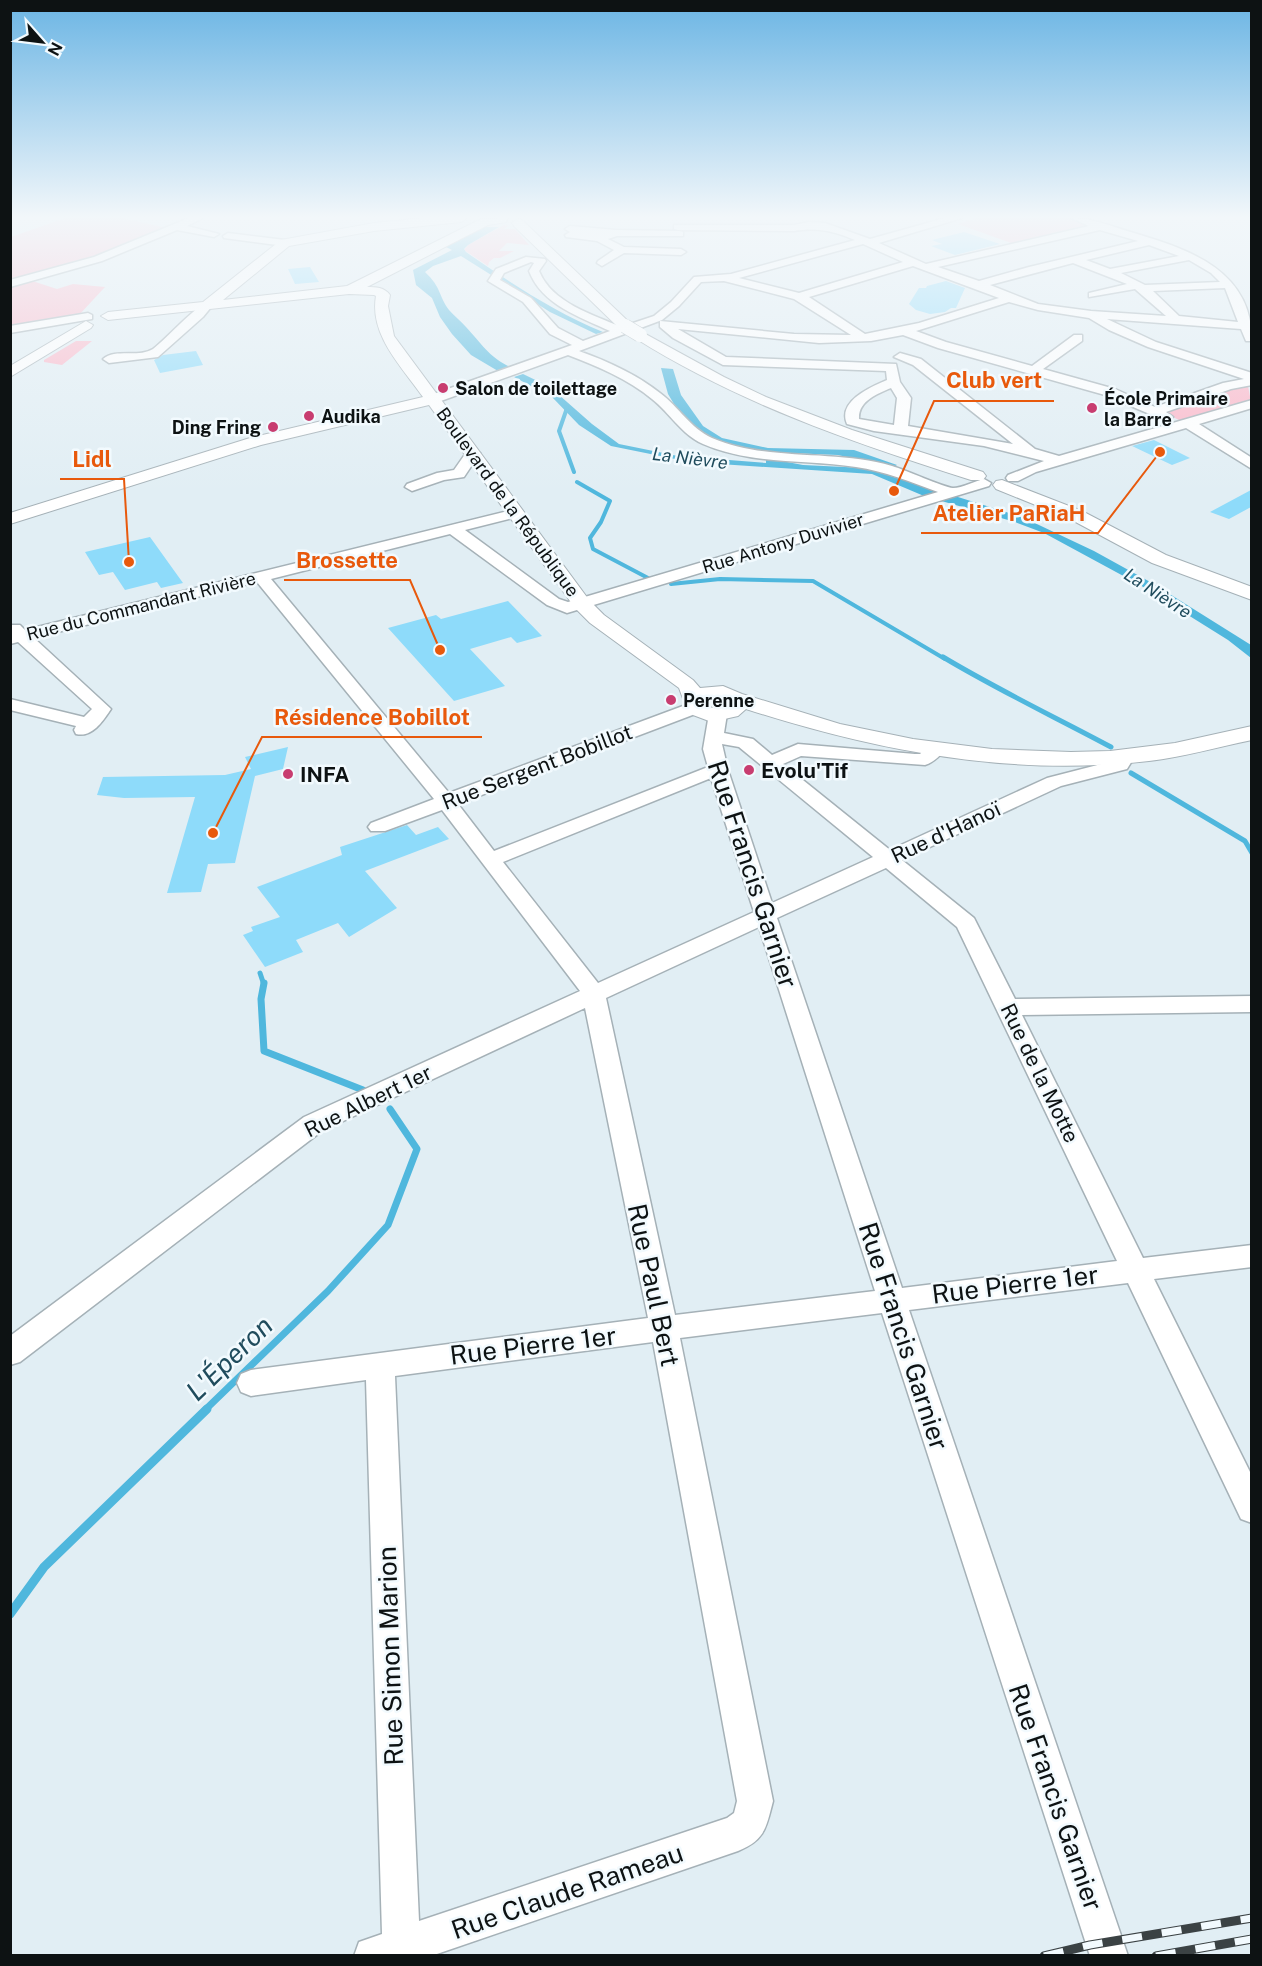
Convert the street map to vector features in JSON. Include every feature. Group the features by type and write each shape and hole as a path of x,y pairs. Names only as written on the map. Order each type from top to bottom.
{"main road":[{"path":"10,373 88,323 174,310"},
{"name":"Boulevard de la République","path":"382,310 387,336 582,604 597,619 647,653 715,709"},
{"path":"618,310 637,328 715,370 777,399 997,478 1195,559 1251,578"},
{"path":"10,519 256,441 433,399"},
{"path":"997,478 1076,515 1159,559 1251,594"},
{"path":"715,709 795,717 836,729 936,748 1034,757 1151,754 1251,733"}],"street":[{"path":"109,359 154,354 203,310"},
{"path":"535,310 554,331 583,346"},
{"path":"585,310 637,328 665,325 810,338 867,337 904,331 973,310"},
{"path":"433,399 637,328 668,310"},
{"path":"822,310 867,337 897,360"},
{"path":"1058,310 1090,315 1176,319 1240,314"},
{"path":"1168,310 1176,319 1249,332"},
{"path":"1238,310 1249,332"},
{"path":"1090,315 1132,339 1251,379"},
{"path":"10,330 88,323"},
{"path":"665,325 677,335 723,361 897,360 917,362 1029,450"},
{"path":"696,345 731,330"},
{"path":"904,331 942,345 1110,392 1184,424 1251,465"},
{"path":"1033,371 1078,338"},
{"path":"897,360 942,345"},
{"path":"569,351 587,358 648,391 666,404 691,433 710,442 753,453 875,466 952,492"},
{"path":"897,360 894,382 904,399 900,424 903,429"},
{"path":"1154,412 1186,399 1251,379"},
{"path":"894,382 869,391 854,409 852,421 873,428 903,429 1029,450 1060,460"},
{"name":"Rue Antony Duvivier","path":"582,604 997,478 1251,404"},
{"path":"412,487 442,476 459,474 473,453"},
{"name":"Rue du Commandant Rivière","path":"14,633 516,513"},
{"name":"Boulevard de la République","path":"452,528 559,606 567,608 582,604"},
{"name":"Rue Paul Bert","path":"260,576 446,802 594,994 664,1328 755,1801 753,1815"},
{"path":"10,704 86,727 102,709 14,633"},
{"name":"Rue Sergent Bobillot","path":"378,827 715,709"},
{"name":"Rue de la Motte","path":"715,709 743,741 966,923 1251,1509"},
{"name":"Rue Francis Garnier","path":"715,709 712,749 718,770 1109,1956"},
{"path":"770,763 798,750 915,760 925,759 936,748"},
{"name":"Rue d'Hanoï","path":"766,915 1054,782 1120,765 1126,756"},
{"path":"1034,757 1054,782"},
{"path":"490,860 718,770"},
{"name":"Rue Albert 1er","path":"10,1353 313,1125 766,915"},
{"path":"1008,1007 1251,1004"},
{"name":"Rue Pierre 1er","path":"251,1383 892,1299 1251,1256"},
{"name":"Rue Simon Marion","path":"380,1365 387,1951"},
{"name":"Rue Claude Rameau","path":"387,1951 738,1833 749,1824 753,1815"}],"shaded area":[{"path":"11,310 84,310 79,315 11,326"},
{"path":"76,341 92,341 62,365 44,362 44,360"},
{"path":"1244,384 1248,386 1251,402 1181,421 1165,413 1219,394 1217,392"}],"water":[{"path":"437,310 449,310 491,354 510,367 498,371 471,355 440,317"},
{"path":"546,310 556,310 603,332 596,334"},
{"path":"661,368 673,369 681,395 703,426 722,438 768,448 854,450 897,465 892,468 838,455 764,452 714,440 683,419 668,394"},
{"name":"La Nièvre","path":"523,374 550,387 619,444 678,456 766,463 766,458 803,465 865,468 1022,517 1094,551 1152,583 1251,645 1251,658 1228,640 1140,585 1044,533 1015,522 924,496 872,474 690,462 611,446 579,425 552,397 514,377"}],"building":[{"path":"916,310 948,310 930,314"},
{"path":"196,351 203,365 160,373 154,360 163,355"},
{"path":"1154,440 1190,458 1172,465 1132,446"},
{"path":"1251,490 1251,507 1229,519 1210,512"},
{"path":"150,537 183,583 161,588 157,582 125,590 113,572 99,575 85,552"},
{"path":"508,601 542,636 517,643 511,637 470,649 505,686 454,701 388,628 436,615 441,619"},
{"path":"288,747 283,769 255,776 235,863 208,864 201,892 167,893 195,797 124,798 97,795 103,777 225,775 251,769 245,757"},
{"path":"407,825 416,835 438,827 449,839 365,871 397,908 349,937 338,923 296,940 303,952 265,967 243,935 253,931 251,927 280,917 257,887 342,855 340,847"}],"waterway":[{"path":"567,408 559,431 574,472"},
{"path":"577,482 610,501 601,522 590,538 593,549 648,578"},
{"path":"671,584 720,579 813,581 945,659"},
{"path":"943,657 1111,747"},
{"path":"1131,773 1245,841 1252,853"},
{"name":"L'Éperon","path":"260,973 264,984"},
{"name":"L'Éperon","path":"264,984 261,999 264,1051 363,1090"},
{"name":"L'Éperon","path":"205,1410 328,1291 388,1225 417,1149 390,1109"},
{"name":"L'Éperon","path":"10,1614 44,1567 207,1409"}],"railway":[{"path":"1044,1956 1090,1945 1252,1918"},
{"path":"1156,1956 1252,1939"}],"place":[{"name":"Salon de toilettage","path":"443,388"},
{"name":"École Primaire la Barre","path":"1092,408"},
{"name":"Audika","path":"309,416"},
{"name":"Ding Fring","path":"273,427"},
{"name":"Atelier PaRiaH","path":"1160,452"},
{"name":"Club vert","path":"894,491"},
{"name":"Lidl","path":"129,562"},
{"name":"Brossette","path":"440,650"},
{"name":"Perenne","path":"671,700"},
{"name":"Evolu'Tif","path":"749,770"},
{"name":"INFA","path":"288,774"},
{"name":"Résidence Bobillot","path":"213,833"}]}
